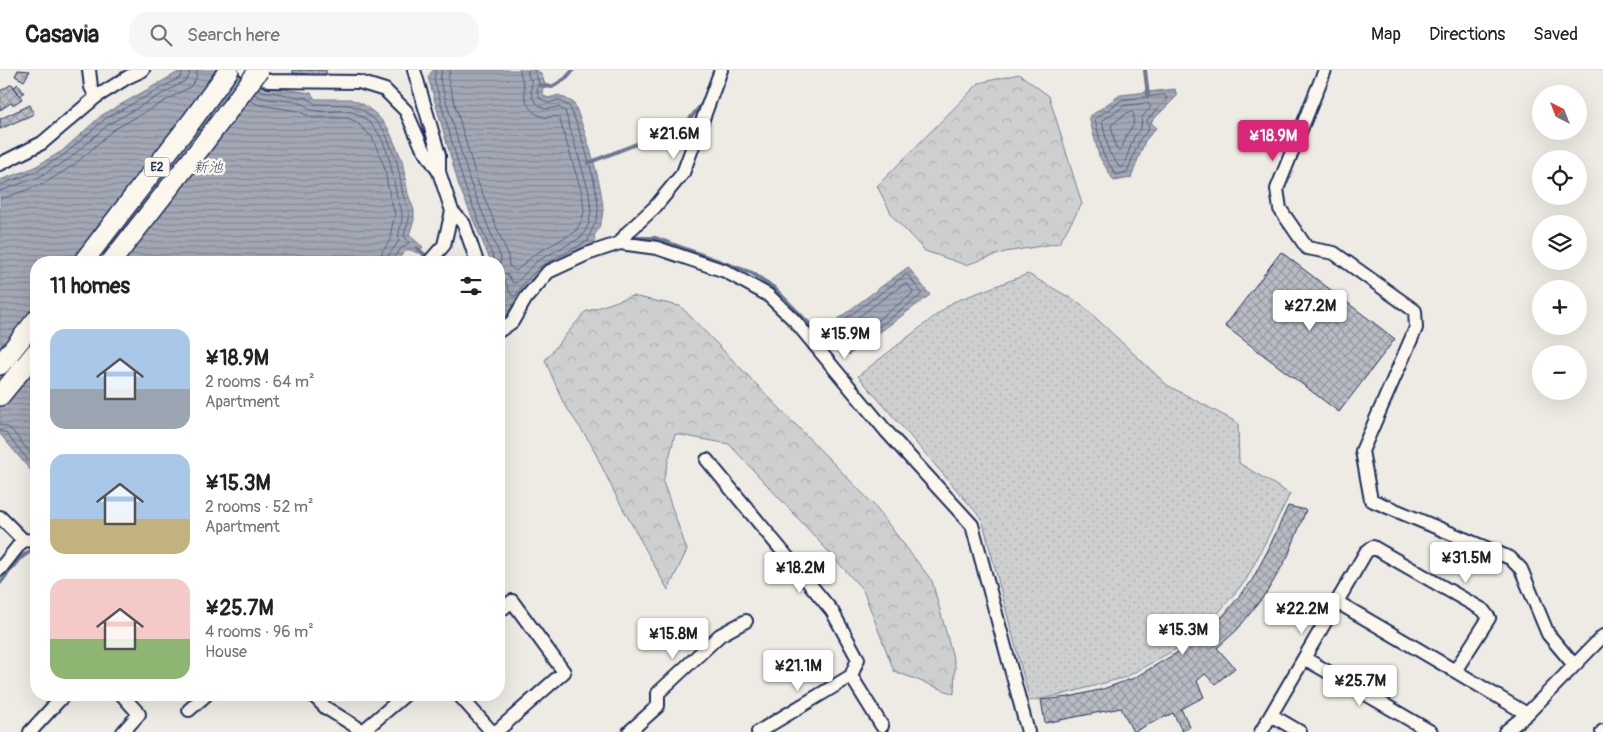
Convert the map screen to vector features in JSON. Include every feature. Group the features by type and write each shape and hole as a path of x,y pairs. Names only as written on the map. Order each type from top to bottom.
{"highway":[{"name":"E2","path":"88,256 186,130 229,70"},
{"name":"E2","path":"115,256 198,152 259,70"},
{"path":"0,365 30,328"},
{"path":"0,396 30,359"}],"street":[{"path":"89,70 91,87 96,97"},
{"path":"0,164 42,143 96,97 143,70"},
{"path":"245,70 269,81 359,82 385,90 406,111 420,145 438,172 452,211 464,224 475,256"},
{"path":"414,70 439,155 438,172"},
{"path":"620,243 627,233 655,207 683,173 721,70"},
{"path":"1325,70 1276,190 1280,208 1307,248 1334,253 1415,311 1416,328 1362,451 1371,500 1510,558 1521,569 1548,634 1574,665"},
{"path":"434,256 444,245 452,211"},
{"path":"505,327 512,322 526,298 548,272 587,254 620,243 657,248 725,271 768,295 794,320 886,431 972,525 1028,732"},
{"path":"707,460 832,611 858,660 851,676 758,732"},
{"path":"0,517 22,540 30,541"},
{"path":"0,569 22,540"},
{"path":"1261,732 1366,552 1373,548 1483,610 1489,618 1455,671"},
{"path":"465,701 494,732 564,672 512,601 505,607"},
{"path":"1337,602 1527,714"},
{"path":"635,730 658,706 658,693 720,635 746,621"},
{"path":"1506,732 1527,714 1603,636"},
{"path":"1304,658 1431,732"},
{"path":"851,676 880,730"},
{"path":"30,732 58,701"},
{"path":"123,732 139,714 127,701"},
{"path":"189,710 199,701"},
{"path":"319,701 326,708 364,731 397,701"},
{"path":"1271,715 1300,732"}],"green space":[{"path":"1019,74 1049,96 1082,204 1059,243 1005,252 966,265 925,251 893,217 877,186 979,83"},
{"path":"1028,274 1081,304 1167,385 1238,423 1239,463 1290,494 1246,580 1218,613 1185,644 1126,677 1061,695 1030,701 982,519 858,376 953,302"},
{"path":"632,296 680,306 873,504 932,581 955,665 954,694 894,671 863,590 729,444 675,434 663,482 687,550 668,590 615,494 591,444 563,402 545,360 585,312"}],"water":[{"name":"新池","path":"182,70 236,70 263,86 311,93 315,99 350,99 363,104 377,115 388,128 402,160 408,194 414,210 414,220 409,235 423,247 417,253 406,250 401,256 30,256 30,470 0,434 0,180 33,168 62,151 102,115"},
{"path":"433,70 537,70 542,75 545,85 542,90 543,95 548,98 559,95 574,103 583,127 602,200 602,218 594,236 595,239 593,244 544,270 505,322 505,304 508,297 505,291 505,256 488,256 459,186 428,77"},
{"path":"1175,89 1177,96 1151,122 1156,128 1145,141 1131,178 1114,181 1099,156 1089,117 1120,95"},
{"path":"908,267 930,295 849,355 828,326"}],"building":[{"path":"18,70 30,71 24,81 15,76"},
{"path":"293,70 326,70 326,76 293,73"},
{"path":"12,84 22,99 0,110 0,91"},
{"path":"18,84 24,93 20,96 14,87"},
{"path":"30,105 34,114 0,129 0,119"},
{"path":"1281,252 1395,339 1339,412 1225,326"},
{"path":"1288,506 1306,510 1288,556 1267,592 1237,630 1217,648 1235,668 1215,684 1205,674 1197,681 1204,697 1181,709 1190,727 1182,731 1173,713 1133,732 1121,708 1045,723 1041,700 1069,697 1103,689 1134,678 1190,645 1223,616 1251,582"}],"waterway":[{"path":"539,85 552,87 565,79 573,70"},
{"path":"1145,70 1148,96"},
{"path":"588,163 672,130 688,121 702,104"},
{"path":"635,238 655,238 752,273 774,288 821,336 832,328"},
{"path":"417,248 426,256"},
{"path":"0,583 19,559 30,551"}]}
